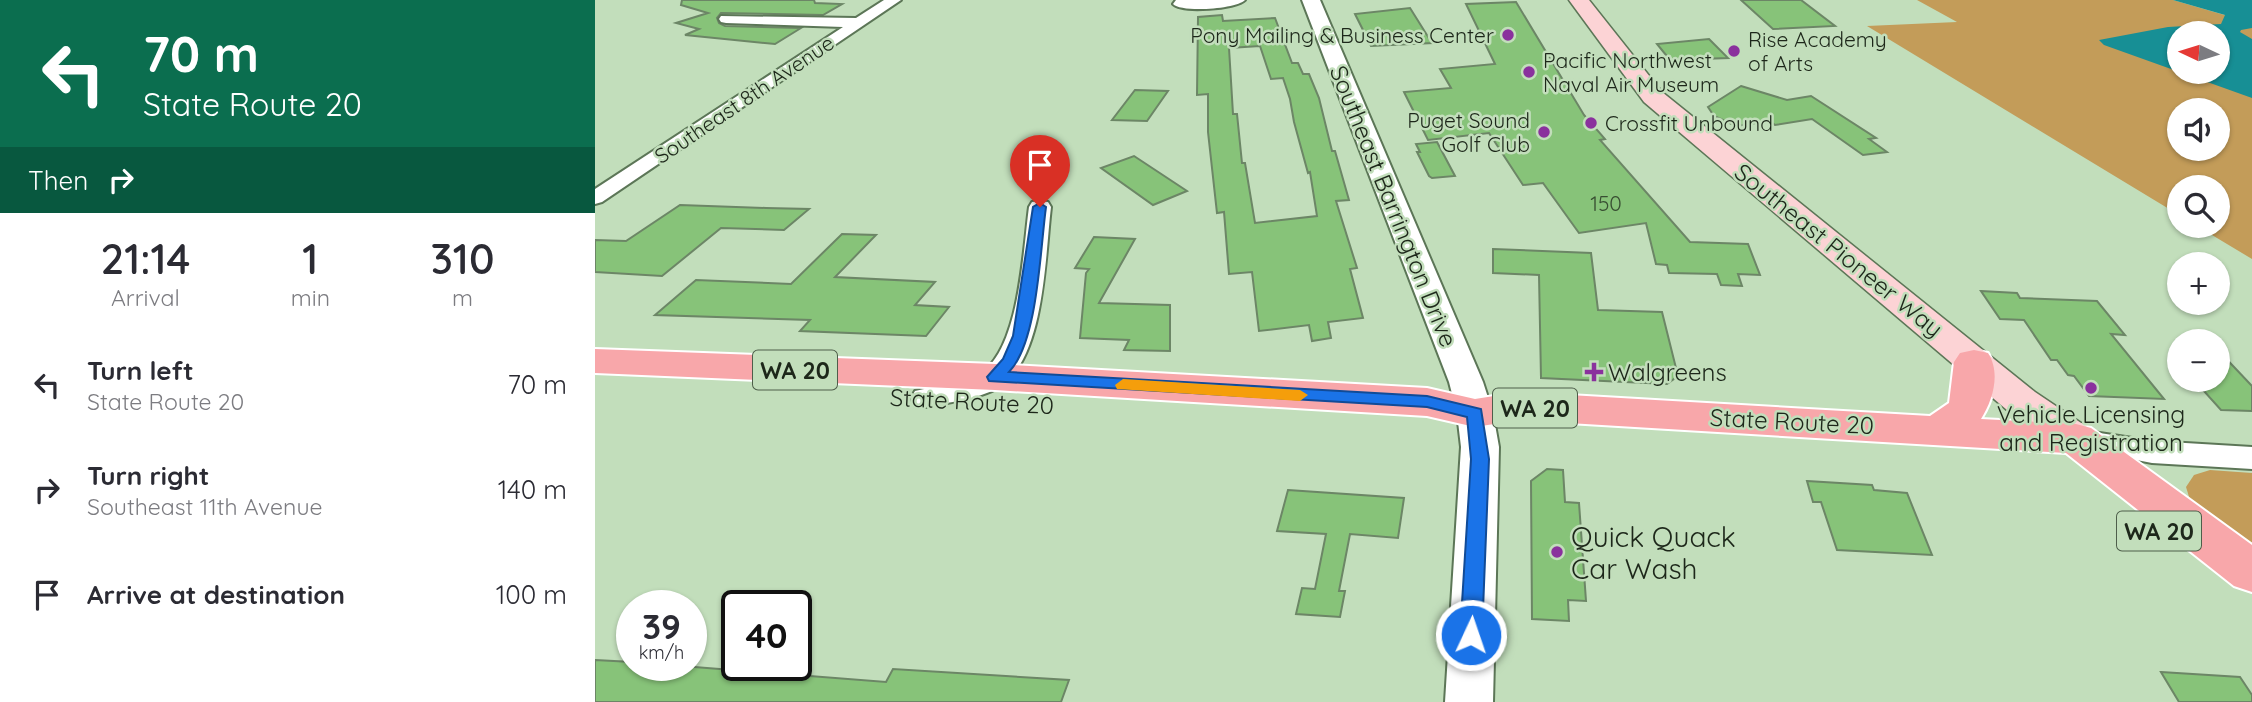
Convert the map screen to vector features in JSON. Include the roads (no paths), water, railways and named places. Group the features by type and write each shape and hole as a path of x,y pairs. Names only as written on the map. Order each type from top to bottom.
{"main road":[{"name":"Southeast Pioneer Way","path":"1579,0 1653,97 1974,362 2062,439"},
{"name":"State Route 20","path":"595,361 995,377 1427,401 1516,425 2062,439"},
{"path":"1938,429 1956,423 1965,415 1973,391 1974,362"},
{"name":"State Route 20","path":"595,382 1419,421 1513,408 1552,408 1938,429 2062,439"},
{"name":"WA 20","path":"2062,439 2252,572"},
{"name":"WA 20","path":"2062,439 2252,603"}],"street":[{"name":"Southeast 8th Avenue","path":"595,198 894,0"},
{"path":"1182,4 1236,0"},
{"name":"Southeast Barrington Drive","path":"1311,0 1466,382 1475,413 1480,459 1469,702"},
{"path":"726,19 860,23"},
{"path":"925,398 975,387 995,377 1010,361 1021,336 1040,207"},
{"path":"2062,439 2152,452 2252,458"}],"water":[{"path":"2173,0 2252,0 2252,28 2240,32 2252,39 2252,98 2213,84 2230,84 2230,21 2222,21 2225,15"},
{"path":"2167,27 2167,68 2104,45 2099,40"}],"place":[{"name":"Pony Mailing & Business Center","path":"1508,35"},
{"name":"Rise Academy of Arts","path":"1734,51"},
{"name":"Pacific Northwest Naval Air Museum","path":"1529,72"},
{"name":"Crossfit Unbound","path":"1591,123"},
{"name":"Puget Sound Golf Club","path":"1544,132"},
{"name":"Walgreens","path":"1594,372"},
{"name":"Vehicle Licensing and Registration","path":"2091,388"},
{"name":"Quick Quack Car Wash","path":"1557,552"}]}
